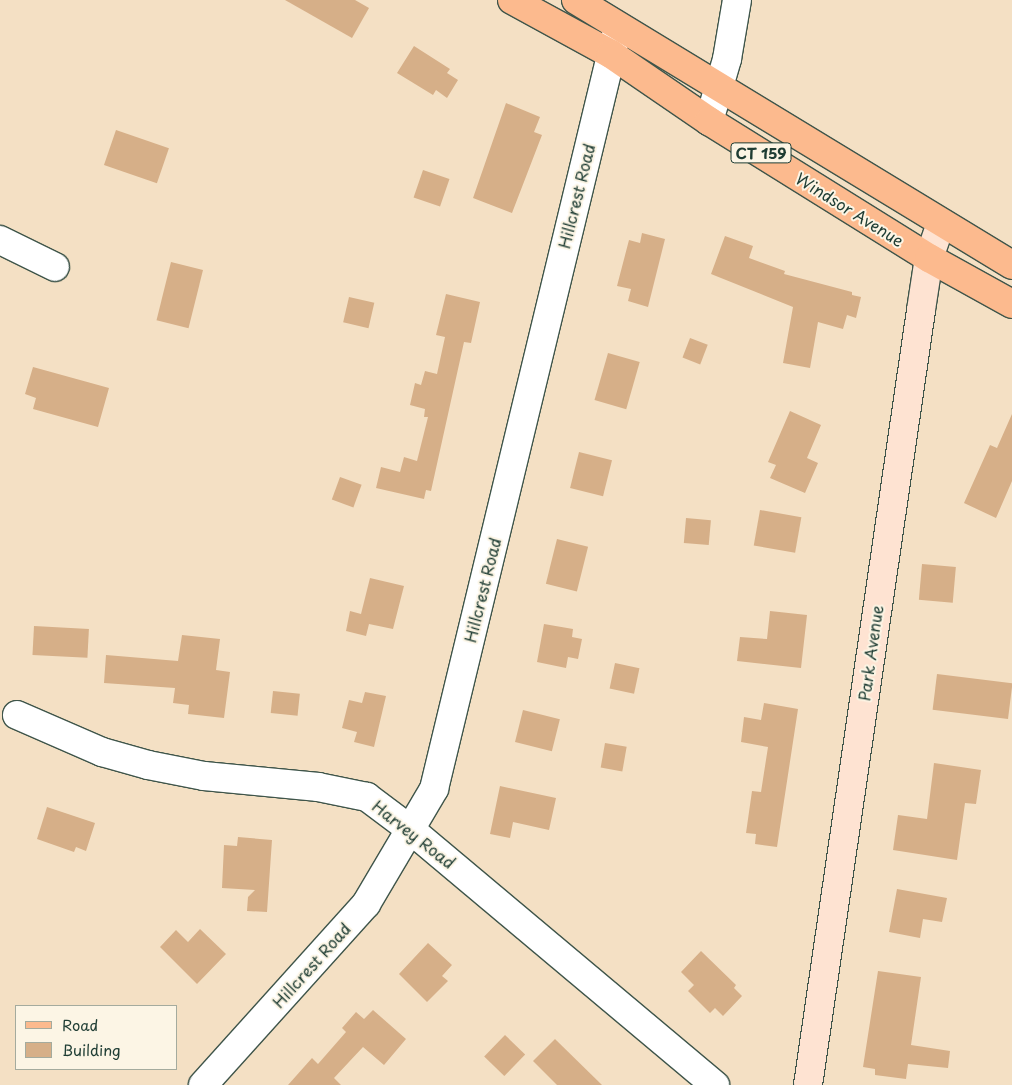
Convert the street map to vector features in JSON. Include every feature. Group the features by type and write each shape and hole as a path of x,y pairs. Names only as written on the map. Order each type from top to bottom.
{"main road":[{"name":"Windsor Avenue","path":"512,0 611,54 709,121 929,258 1012,304"},
{"name":"Windsor Avenue","path":"576,0 719,89 1012,265"},
{"name":"Park Avenue","path":"808,1085 929,258 942,224"}],"street":[{"path":"709,121 719,89 737,0"},
{"name":"Hillcrest Road","path":"203,1085 366,904 412,830 434,789 619,25"},
{"path":"0,240 55,267"},
{"name":"Harvey Road","path":"17,715 102,752 148,765 204,776 318,787 367,797 412,830 715,1085"}],"building":[{"path":"285,0 355,0 369,8 352,38"},
{"path":"414,46 450,69 447,73 458,80 447,98 436,90 433,95 397,73"},
{"path":"506,103 540,117 534,132 542,135 512,213 473,198"},
{"path":"116,130 169,148 157,183 104,165"},
{"path":"423,170 449,179 440,207 414,197"},
{"path":"642,233 665,239 648,307 628,301 631,289 617,286 629,240 640,243"},
{"path":"725,236 753,246 749,258 785,271 784,274 852,292 852,295 861,297 856,318 847,315 843,329 818,322 810,368 783,363 793,307 711,274"},
{"path":"171,262 203,270 189,328 156,320"},
{"path":"446,294 480,302 471,343 464,342 431,491 426,490 424,499 376,488 381,467 400,472 404,457 417,461 428,417 424,417 425,409 410,405 415,383 421,385 425,371 437,374 445,337 436,335"},
{"path":"349,297 374,303 368,328 343,322"},
{"path":"690,338 708,345 700,364 682,358"},
{"path":"608,353 640,362 626,409 594,400"},
{"path":"33,367 109,388 98,427 33,409 36,398 25,394"},
{"path":"790,411 821,425 807,458 818,463 805,493 770,478 776,465 768,462"},
{"path":"1012,414 1012,481 996,518 964,503 990,445 997,448"},
{"path":"579,452 612,460 603,496 570,488"},
{"path":"340,477 362,485 353,507 332,500"},
{"path":"760,510 801,517 795,553 754,545"},
{"path":"686,518 711,520 709,545 684,543"},
{"path":"557,539 588,547 577,591 546,584"},
{"path":"922,564 956,567 953,603 919,600"},
{"path":"370,578 404,586 393,629 369,624 366,636 346,631 350,611 361,614"},
{"path":"770,611 807,615 801,668 737,661 740,637 767,639"},
{"path":"544,624 573,629 572,637 582,639 578,659 568,657 566,668 537,662"},
{"path":"34,626 89,629 87,658 32,655"},
{"path":"182,635 220,639 216,670 230,672 224,718 188,714 189,705 173,703 175,688 104,683 106,655 178,661"},
{"path":"615,663 639,668 634,694 610,688"},
{"path":"937,674 1012,683 1008,719 933,710"},
{"path":"273,691 300,694 298,716 271,713"},
{"path":"365,692 386,696 374,747 354,742 357,732 342,728 349,700 362,703"},
{"path":"764,703 798,709 777,847 755,844 756,834 746,833 752,791 761,792 768,747 741,742 744,717 761,720"},
{"path":"523,710 560,719 552,751 515,742"},
{"path":"605,743 627,747 622,771 601,768"},
{"path":"934,763 981,770 976,804 965,803 957,860 893,850 898,815 927,819"},
{"path":"500,786 556,798 549,830 513,822 510,838 490,834"},
{"path":"47,807 95,823 86,851 76,847 74,852 37,839"},
{"path":"238,837 272,840 267,912 247,911 248,897 255,890 222,888 224,845 237,846"},
{"path":"897,889 947,898 942,922 923,919 920,938 889,932"},
{"path":"200,929 226,954 197,984 160,947 176,930 188,942"},
{"path":"428,943 452,965 442,976 448,981 427,1002 399,974"},
{"path":"701,951 736,985 734,988 742,996 723,1016 715,1008 710,1013 688,991 694,985 681,972"},
{"path":"878,971 921,977 911,1045 950,1051 948,1068 908,1064 906,1079 875,1075 875,1069 863,1067"},
{"path":"373,1010 406,1039 384,1065 363,1047 334,1078 341,1085 288,1085 312,1058 318,1064 346,1032 342,1028 356,1012 364,1019"},
{"path":"505,1035 525,1054 504,1076 484,1057"},
{"path":"555,1039 602,1085 557,1085 533,1061"}]}
